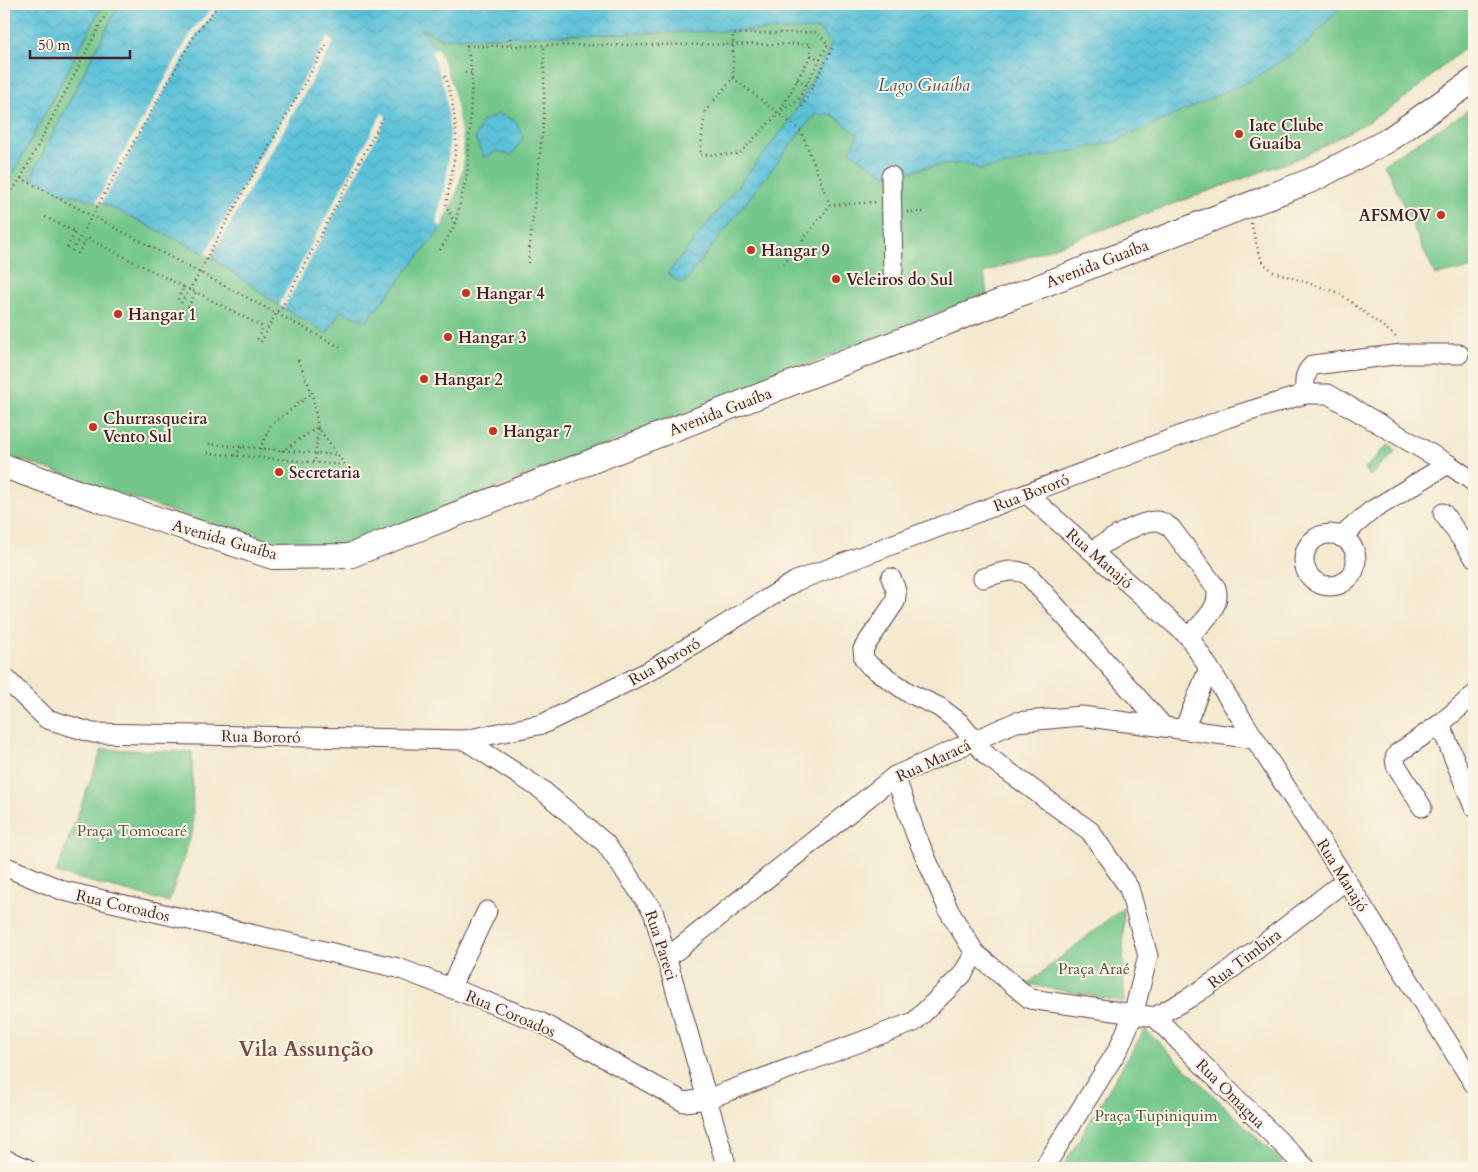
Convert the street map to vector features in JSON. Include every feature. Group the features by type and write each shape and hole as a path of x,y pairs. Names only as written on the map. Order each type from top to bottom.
{"main road":[{"name":"Avenida Guaíba","path":"1419,119 1474,70"},
{"name":"Avenida Guaíba","path":"4,466 88,496 273,557 349,556 1312,180 1387,141 1474,80"}],"street":[{"path":"891,176 893,271"},
{"path":"1458,354 1402,354 1313,365 1304,376 1306,394 1328,394 1448,464 1474,482"},
{"name":"Rua Bororó","path":"4,676 47,719 93,733 465,740 543,724 651,670 796,581 1228,418 1306,394"},
{"path":"1341,537 1371,511 1448,464"},
{"name":"Rua Manajó","path":"1027,494 1189,637 1346,880 1474,1084"},
{"path":"1443,512 1474,557"},
{"path":"1092,551 1127,530 1155,520 1171,528 1216,588 1219,596 1216,606 1189,637"},
{"path":"983,578 1014,570 1021,570 1028,575 1163,726"},
{"path":"890,578 897,591 897,596 863,649 864,659 870,666 909,693 939,707 959,722 987,756 1090,831 1130,888 1148,956 1134,1015 1119,1048 1044,1168"},
{"path":"1184,729 1209,668"},
{"path":"1422,807 1396,765 1395,758 1398,753 1440,724 1474,695"},
{"path":"947,713 948,728 954,750"},
{"name":"Rua Maracá","path":"667,958 895,776 1016,722 1080,716 1256,739"},
{"path":"1440,724 1474,807"},
{"name":"Rua Pareci","path":"465,740 542,790 605,843 653,911 727,1168"},
{"path":"895,776 916,835 949,911 974,953 1030,999 1155,1017"},
{"name":"Rua Coroados","path":"4,866 64,891 398,968 540,1022 684,1102 707,1099 914,1022 962,975 974,953"},
{"name":"Rua Timbira","path":"1155,1017 1190,998 1221,977 1346,880"},
{"path":"450,988 487,911"},
{"name":"Rua Omagua","path":"1155,1017 1306,1168"},
{"path":"4,1159 26,1168"}],"path":[{"path":"4,203 20,178 111,4"},
{"path":"72,250 196,33 205,19 219,4"},
{"path":"818,32 828,44 820,60 798,100 779,113 739,154 700,155 705,111 733,78 733,34 818,32"},
{"path":"510,38 511,46"},
{"path":"181,304 328,42"},
{"path":"440,250 455,224 468,169 472,73 467,46 733,46 810,44 811,54 779,113"},
{"path":"528,263 544,116 544,46"},
{"path":"802,107 834,46"},
{"path":"811,54 820,60"},
{"path":"814,71 819,74"},
{"path":"465,73 472,73"},
{"path":"444,76 452,100 456,129 456,149 446,205 455,224"},
{"path":"733,78 801,131 830,205"},
{"path":"797,80 806,84"},
{"path":"261,342 276,313 282,307 383,118"},
{"path":"20,178 342,348"},
{"path":"784,264 830,205 880,202"},
{"path":"1246,205 1264,264 1274,272 1339,293 1394,335 1402,354"},
{"path":"904,212 925,212"},
{"path":"45,217 264,327 257,340"},
{"path":"67,248 75,232"},
{"path":"78,254 87,238"},
{"path":"177,301 184,287"},
{"path":"188,307 196,292"},
{"path":"298,360 312,393 318,427 315,463"},
{"path":"260,449 271,424 312,393"},
{"path":"282,451 318,427"},
{"path":"318,427 354,478"},
{"path":"209,444 338,455"},
{"path":"235,456 242,447"},
{"path":"208,453 344,465"}],"green space":[{"name":"Veleiros do Sul","path":"103,4 119,4 31,177 60,192 102,203 208,255 279,305 327,334 340,311 442,227 448,211 453,87 438,48 419,28 441,38 819,29 832,44 789,122 668,273 682,285 814,114 831,114 858,135 850,151 877,170 891,176 933,166 966,163 981,170 1307,44 1343,4 1474,4 1474,40 1408,96 1371,120 1302,157 984,273 987,294 348,546 276,547 4,454 4,191"},
{"name":"AFSMOV","path":"1474,104 1474,268 1435,275 1384,163 1463,114"},
{"path":"1389,444 1397,452 1370,476 1364,469"},
{"name":"Praça Tomocaré","path":"102,749 192,752 193,830 169,902 56,873"},
{"name":"Praça Araé","path":"1123,908 1124,1002 1027,984"},
{"name":"Praça Tupiniquim","path":"1145,1029 1283,1163 1278,1168 1062,1168"}],"water":[{"path":"4,4 103,4 4,191"},
{"name":"Lago Guaíba","path":"119,4 1343,4 1307,44 1252,80 1115,142 981,170 966,163 933,166 891,176 877,170 850,151 858,135 832,114 814,115 682,285 668,273 789,122 832,44 819,29 440,38 420,28 438,48 453,87 463,143 463,168 457,191 442,227 367,321 340,311 327,334 279,305 208,255 102,203 60,192 31,177"},
{"path":"499,114 516,121 523,138 512,155 496,151 484,158 475,138 482,121"}],"pier":[{"path":"216,4 222,4 196,35 102,203 96,202 194,28"},
{"path":"328,37 334,42 211,257 205,254"},
{"path":"438,48 453,87 463,143 463,168 457,191 442,227 436,223 446,183 450,133 445,89 431,51"},
{"path":"382,113 387,117 284,308 279,305"}],"place":[{"name":"Iate Clube Guaíba","path":"1239,134"},
{"name":"AFSMOV","path":"1441,215"},
{"name":"Hangar 9","path":"751,250"},
{"name":"Veleiros do Sul","path":"836,279"},
{"name":"Hangar 4","path":"466,293"},
{"name":"Hangar 1","path":"118,314"},
{"name":"Hangar 3","path":"448,337"},
{"name":"Hangar 2","path":"424,379"},
{"name":"Churrasqueira Vento Sul","path":"93,427"},
{"name":"Hangar 7","path":"493,431"},
{"name":"Secretaria","path":"279,472"}],"district":[{"name":"Vila Assunção","path":"306,1049"}]}
